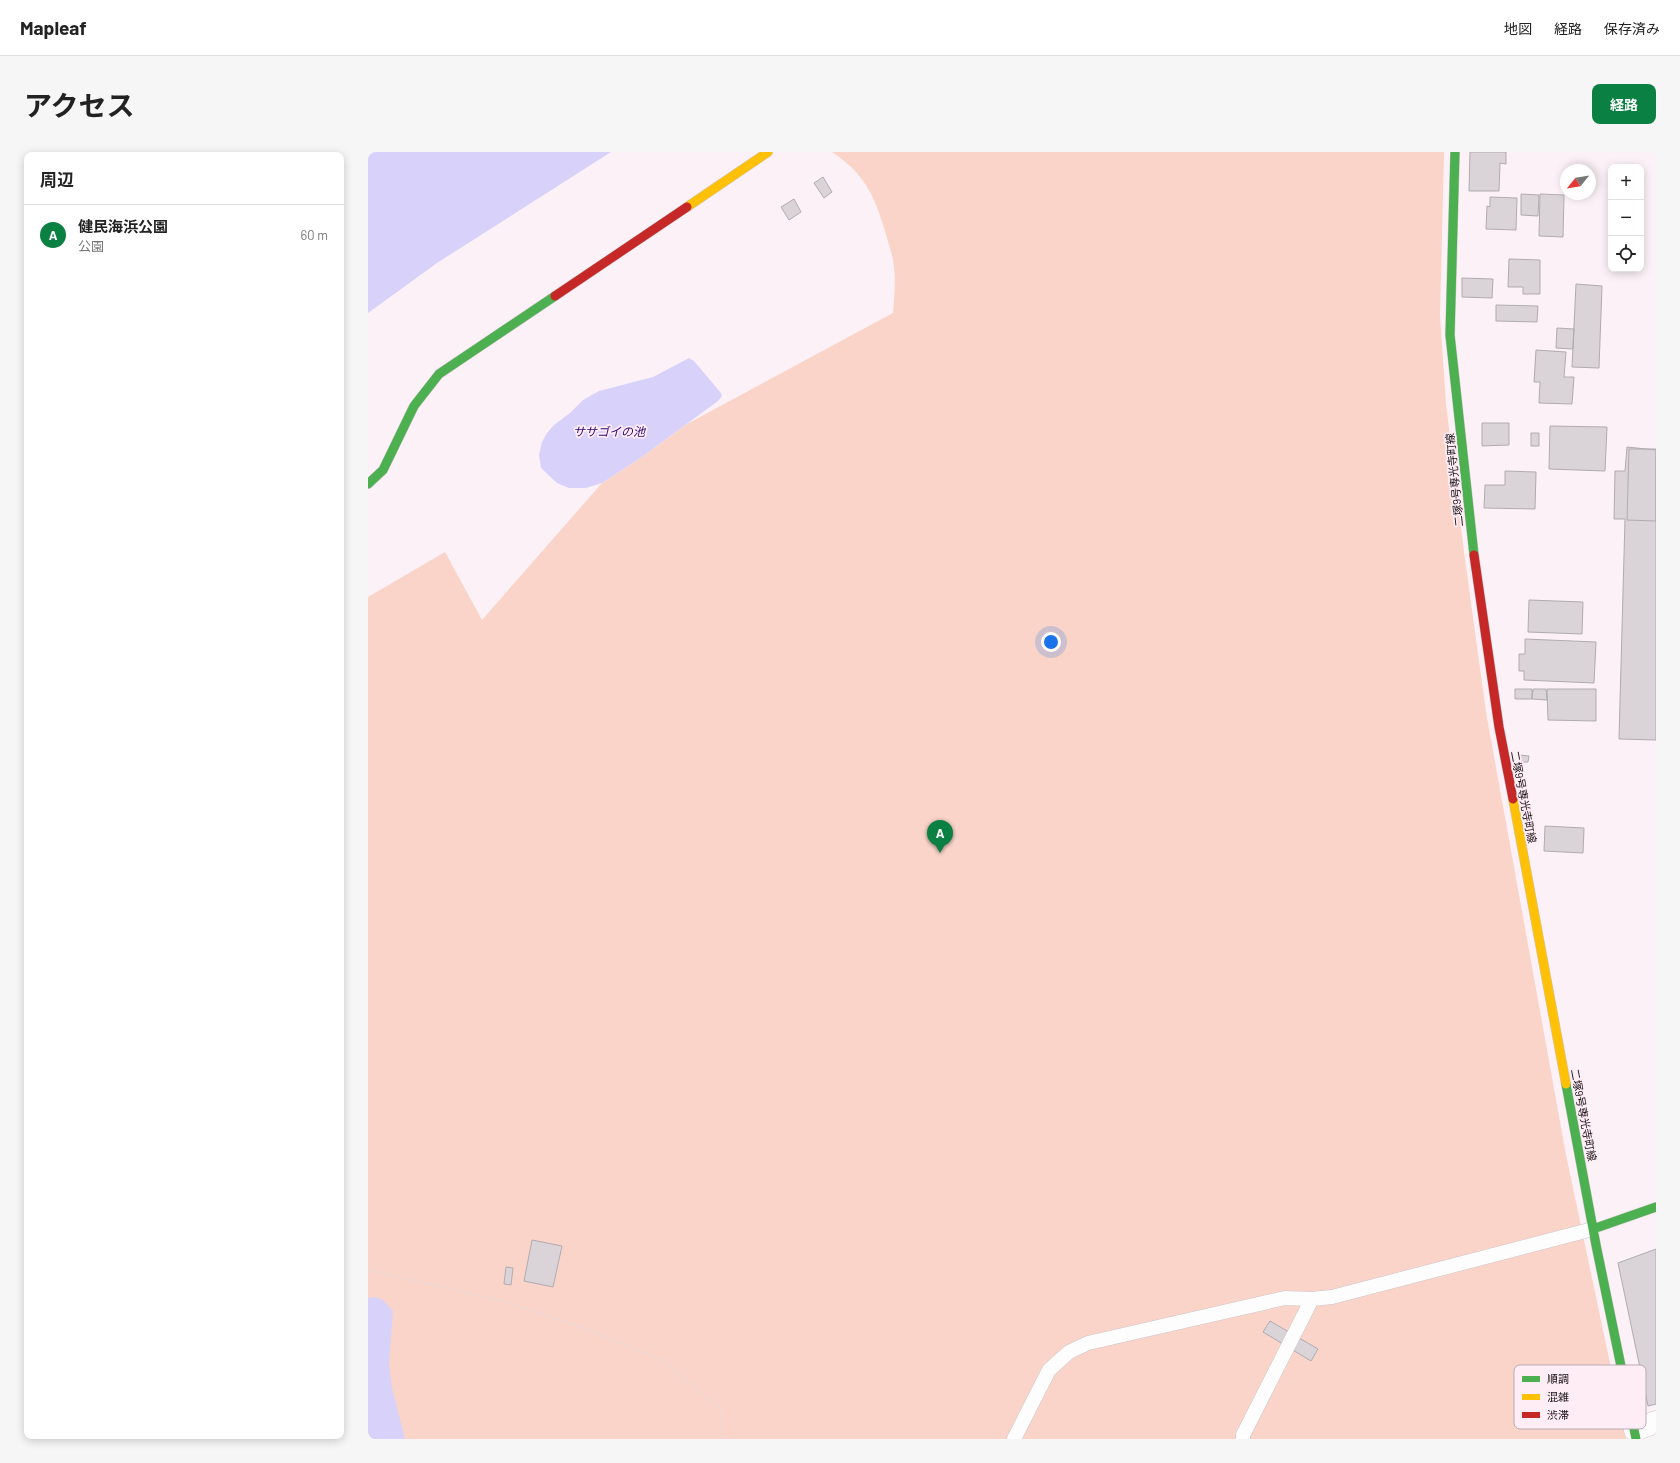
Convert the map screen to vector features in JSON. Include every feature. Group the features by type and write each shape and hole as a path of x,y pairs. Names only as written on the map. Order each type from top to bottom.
{"street":[{"path":"368,484 383,470 414,406 439,374 768,152"},
{"name":"二塚9号専光寺町線","path":"1455,152 1450,335 1473,548 1499,727 1593,1229 1621,1365"},
{"path":"1593,1229 1656,1207"},
{"path":"1646,1428 1656,1422"},
{"path":"1635,1434 1644,1429"}],"lane":[{"path":"1014,1439 1049,1370 1069,1352 1088,1343 1285,1298 1312,1299 1332,1297 1593,1229"},
{"path":"1243,1439 1243,1435 1312,1299"}],"path":[{"path":"368,1270 499,1300 580,1326 662,1360 722,1410 721,1439"}],"shaded area":[{"path":"832,152 1444,152 1440,316 1446,404 1464,552 1486,712 1566,1155 1610,1365 1514,1365 1514,1429 1624,1429 1626,1439 368,1439 368,597 445,552 482,620 602,483 639,459 687,424 893,313 895,273 892,254 885,231 877,207 867,186 853,169"}],"water":[{"path":"368,152 611,152 437,263 368,313"},
{"name":"ササゴイの池","path":"689,358 694,361 721,393 722,396 718,401 639,459 602,483 586,488 569,488 557,483 541,468 539,455 542,442 547,433 583,400 599,391 653,377"},
{"path":"375,1297 383,1300 393,1311 389,1364 392,1388 405,1439 368,1439 368,1298"}],"building":[{"path":"1470,152 1506,152 1506,164 1500,163 1499,191 1469,191"},
{"path":"823,177 832,192 824,198 814,183"},
{"path":"1521,194 1539,195 1538,216 1521,215"},
{"path":"1540,194 1560,195 1560,200 1564,200 1563,237 1539,236"},
{"path":"1490,197 1517,198 1516,230 1486,229 1487,206 1490,207"},
{"path":"794,199 801,212 789,220 781,207"},
{"path":"1509,259 1540,260 1540,294 1523,294 1523,287 1508,287"},
{"path":"1462,278 1493,279 1492,298 1462,297"},
{"path":"1576,284 1602,286 1599,368 1572,367"},
{"path":"1496,305 1538,306 1537,322 1496,321"},
{"path":"1557,328 1574,329 1573,349 1556,348"},
{"path":"1536,350 1566,352 1564,377 1574,377 1572,404 1539,403 1540,382 1534,382"},
{"path":"1482,423 1509,423 1509,445 1482,446"},
{"path":"1550,426 1607,427 1605,471 1549,469"},
{"path":"1531,433 1539,433 1539,446 1531,446"},
{"path":"1627,447 1656,450 1656,740 1619,739 1625,519 1614,519 1615,471 1625,471"},
{"path":"1629,449 1656,449 1656,521 1627,520"},
{"path":"1505,471 1536,472 1535,509 1484,508 1485,485 1505,485"},
{"path":"1529,600 1583,602 1582,634 1528,632"},
{"path":"1525,639 1596,642 1594,683 1524,680 1524,671 1519,671 1519,654 1525,654"},
{"path":"1515,689 1532,689 1532,699 1515,699"},
{"path":"1533,689 1546,689 1547,700 1532,699"},
{"path":"1547,689 1596,689 1596,721 1548,720"},
{"path":"1519,755 1529,756 1528,762 1519,762"},
{"path":"1545,826 1584,828 1583,853 1544,851"},
{"path":"532,1240 562,1246 553,1287 524,1281"},
{"path":"1656,1249 1656,1404 1648,1406 1646,1396 1646,1365 1639,1365 1618,1263"},
{"path":"506,1267 513,1268 511,1285 504,1284"},
{"path":"1270,1321 1318,1349 1311,1361 1263,1332"}],"traffic: fast":[{"path":"1455,152 1450,335 1474,555"},
{"path":"368,484 383,470 414,406 439,374 555,296"},
{"path":"1566,1084 1596,1245 1621,1365"},
{"path":"1593,1229 1656,1207"},
{"path":"1634,1429 1636,1439"}],"traffic: slow":[{"path":"687,207 768,152"},
{"path":"1513,799 1566,1084"}],"traffic: jam":[{"path":"555,296 687,207"},
{"path":"1474,555 1499,727 1513,799"}],"place":[{"name":"健民海浜公園","path":"940,853"}]}
